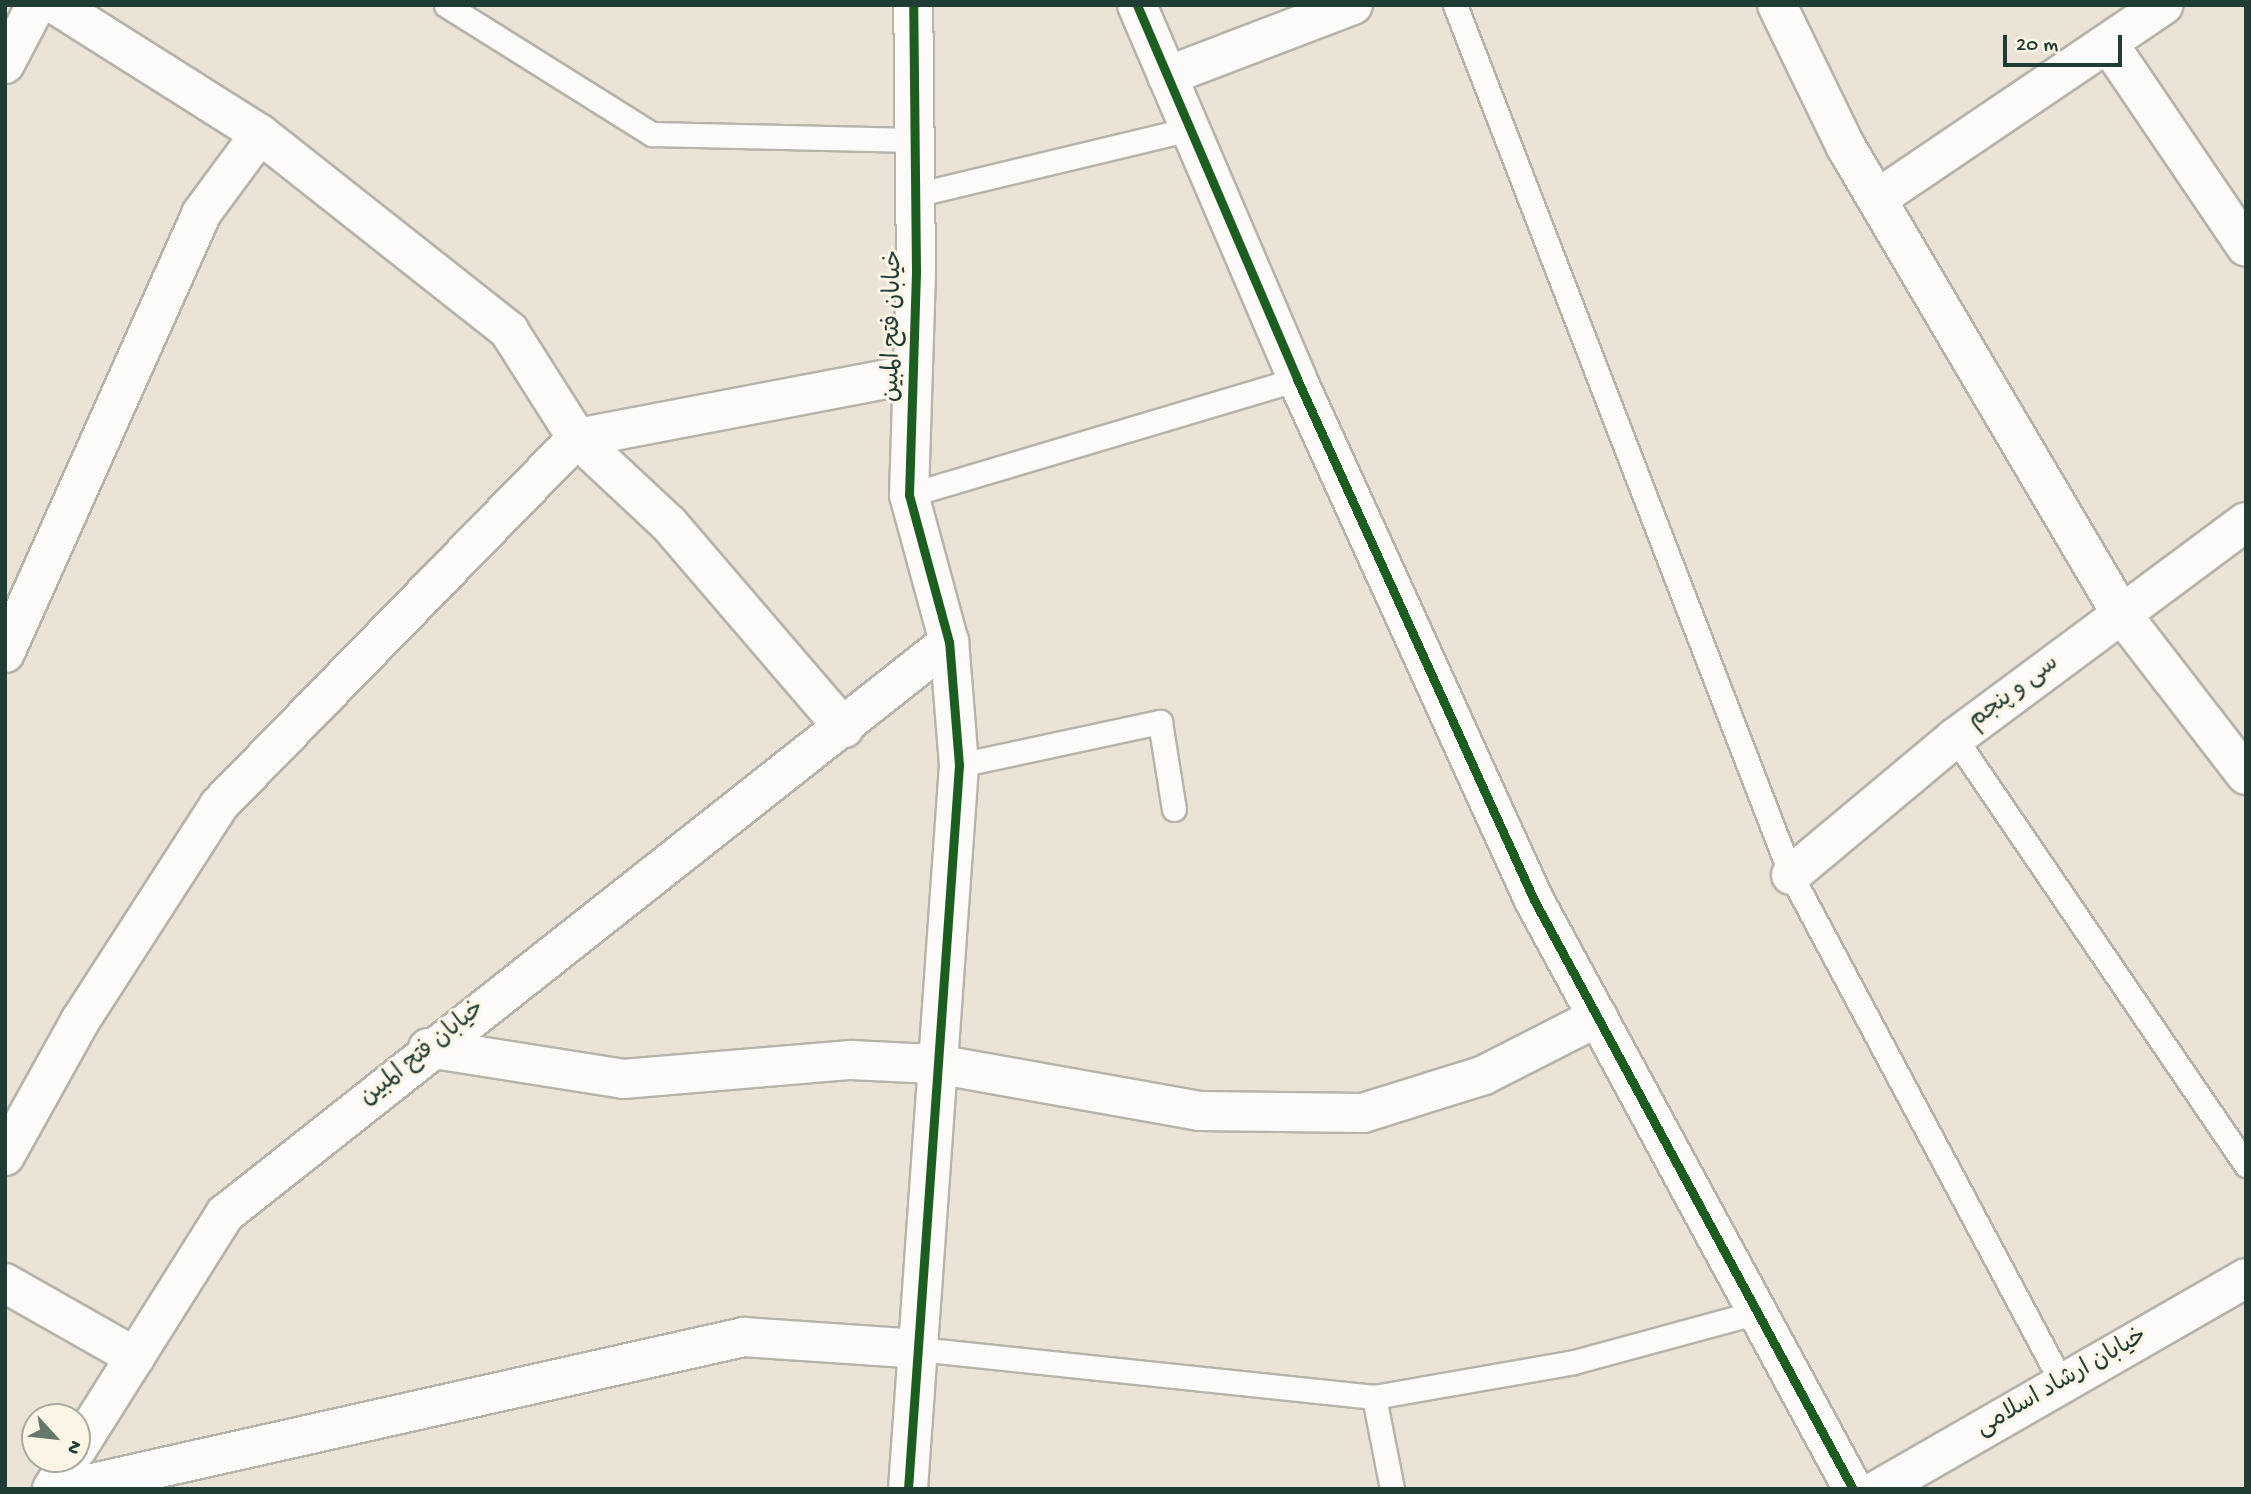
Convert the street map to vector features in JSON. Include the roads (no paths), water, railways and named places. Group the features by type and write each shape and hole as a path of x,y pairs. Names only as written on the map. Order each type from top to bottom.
{"street":[{"path":"5,64 36,5"},
{"path":"56,5 260,134 509,331 578,438 669,524 844,728"},
{"name":"خیابان فتح المبین","path":"908,1489 936,1064 960,765 949,642 908,495 915,195 913,5"},
{"path":"1137,5 1297,379 1534,900 1853,1489"},
{"path":"1167,76 1353,5"},
{"path":"1777,5 1877,199 2120,612 2246,775"},
{"path":"1877,199 2163,5"},
{"path":"2108,43 2246,247"},
{"path":"5,653 201,214 260,134"},
{"path":"5,1156 80,1021 219,805 578,438 912,374"},
{"name":"سی و پنجم","path":"1791,875 1955,738 2120,612 2246,522"},
{"name":"خیابان فتح المبین","path":"91,1427 225,1214 428,1048 844,728 949,642"},
{"path":"428,1048 623,1079 851,1060 936,1064 1199,1111 1363,1113 1484,1075 1598,1017"},
{"name":"خیابان ارشاد اسلامی","path":"1879,1489 2246,1278"},
{"path":"5,1283 135,1357"},
{"path":"66,1489 744,1336 918,1349"},
{"path":"52,1489 62,1473"}],"lane":[{"path":"446,5 652,134 914,140"},
{"path":"1455,5 1791,875 2062,1383"},
{"path":"915,195 1190,130"},
{"path":"908,495 1297,379"},
{"path":"960,765 1160,722 1174,809"},
{"path":"1955,738 2246,1165"},
{"path":"918,1349 1374,1397 1574,1362 1758,1312"},
{"path":"1374,1397 1391,1489"}]}
